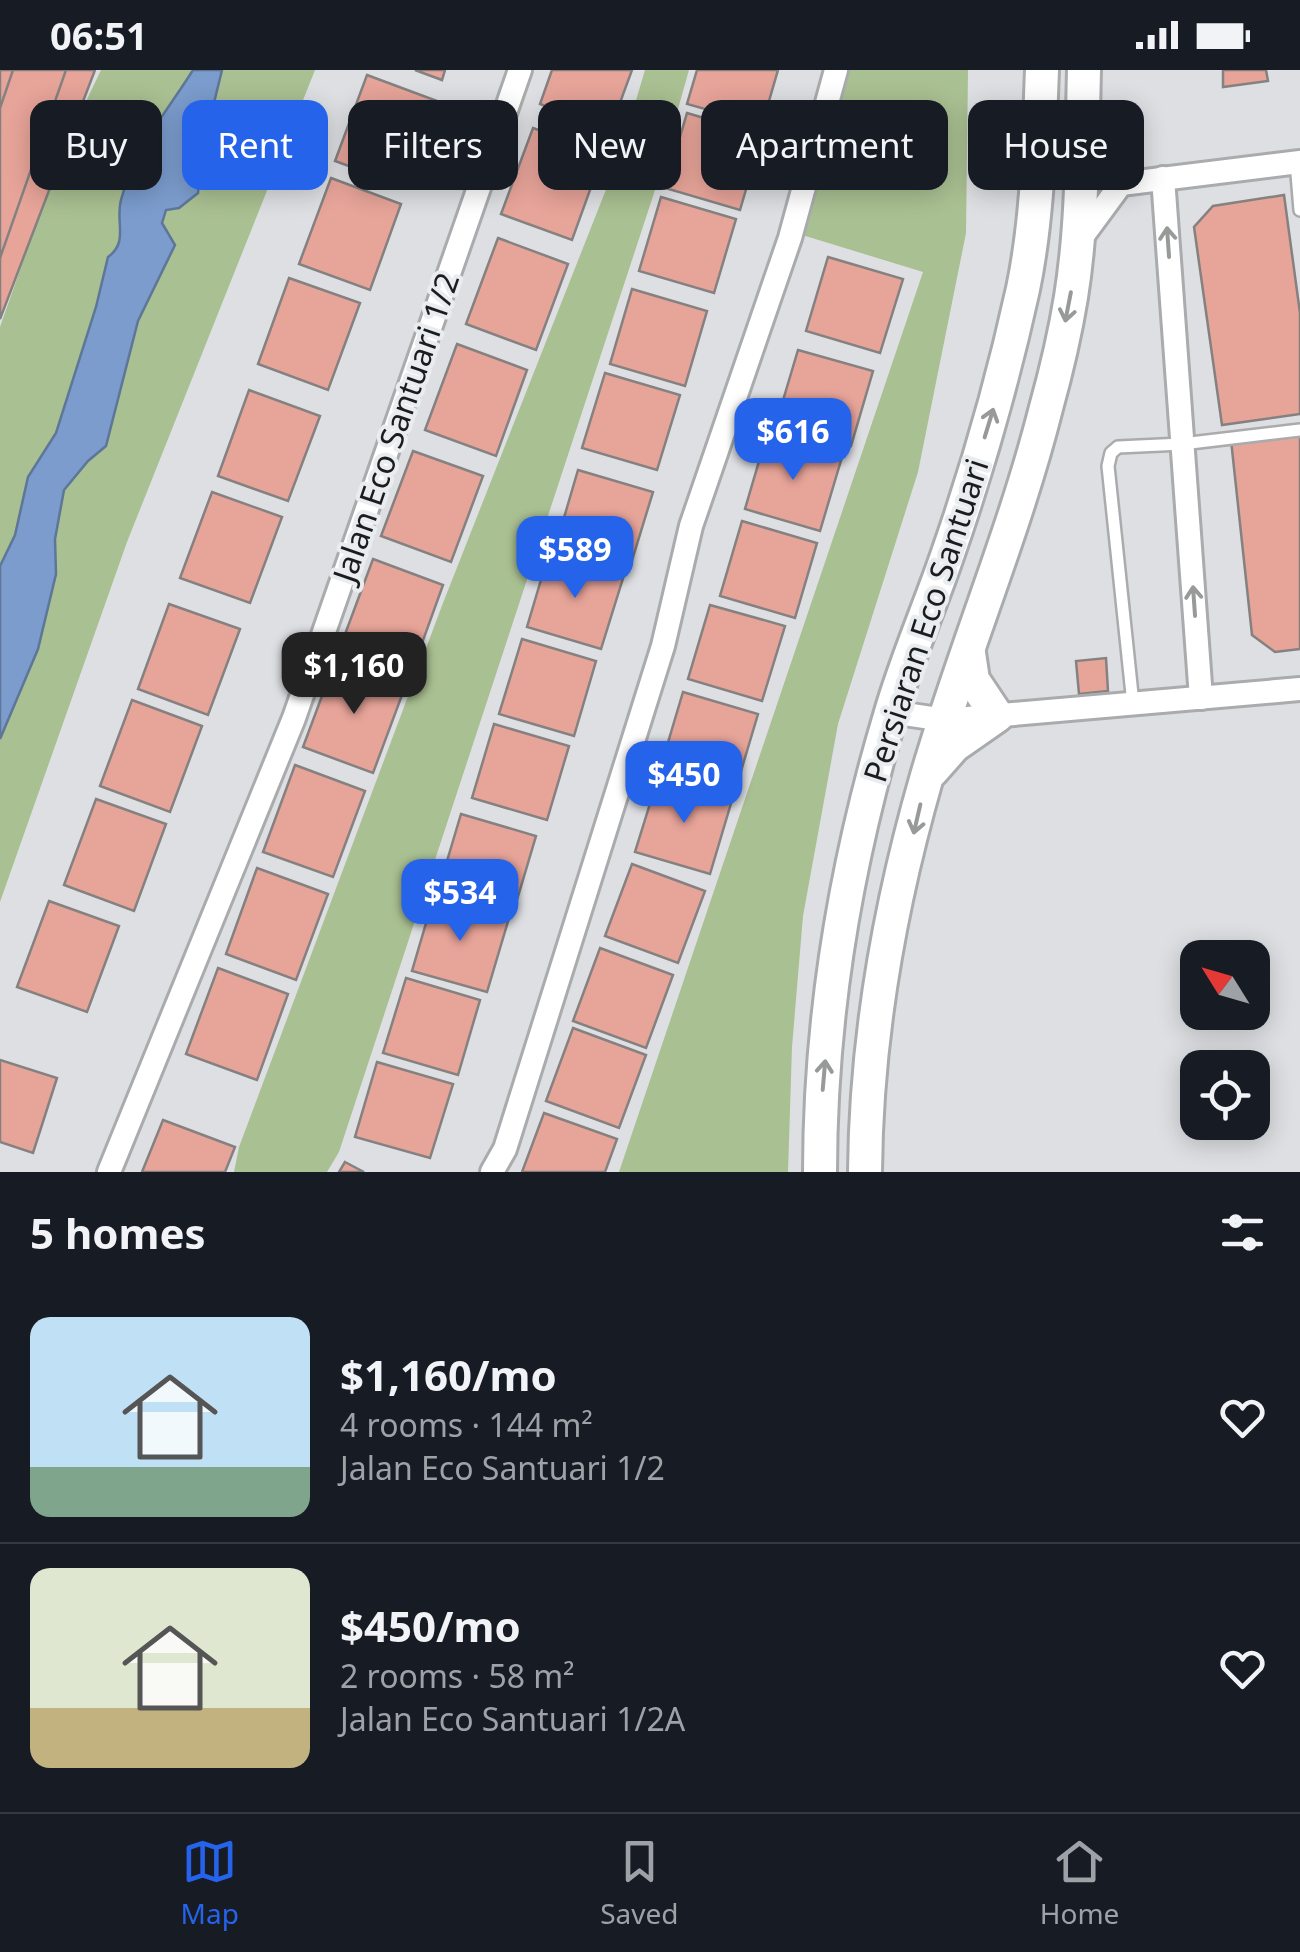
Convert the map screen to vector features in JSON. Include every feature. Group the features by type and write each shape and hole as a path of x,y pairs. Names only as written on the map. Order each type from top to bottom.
{"street":[{"name":"Jalan Eco Santuari 1/2","path":"109,1172 294,718 520,70"},
{"path":"492,1172 505,1149 580,916 662,646 692,526 790,238 836,70"},
{"name":"Persiaran Eco Santuari","path":"820,1172 820,1120 836,948 891,712 947,556 993,410 1024,285 1036,199 1042,70"},
{"name":"Persiaran Eco Santuari","path":"1083,100 1084,70"},
{"path":"1144,181 1298,162"},
{"path":"1163,178 1201,698"},
{"name":"Persiaran Eco Santuari","path":"865,1172 866,1122 884,954 926,778 1018,512 1047,405 1071,296 1079,190"},
{"path":"1076,246 1117,190"},
{"path":"969,653 973,680 996,716"},
{"path":"891,712 944,720 1300,689"},
{"path":"926,778 954,746 996,716"}],"lane":[{"path":"1298,162 1300,210"},
{"path":"1133,704 1108,466 1111,454 1118,447 1300,430"}],"green space":[{"path":"101,70 315,70 303,100 182,100 182,190 267,190 127,542 0,902 0,327 48,190 162,190 162,100 87,100"},
{"path":"645,70 689,70 681,100 636,100"},
{"path":"846,70 968,70 966,233 918,472 838,724 803,916 792,1047 788,1172 619,1172 923,272 799,234 812,190 948,190 948,100 837,100"},
{"path":"606,190 655,190 339,1152 327,1172 234,1172 239,1147 443,603"}],"water":[{"path":"193,70 222,70 215,100 182,100 182,190 198,190 198,193 179,208 166,210 162,223 175,245 138,321 106,446 64,490 55,539 56,574 38,649 0,739 0,566 15,535 28,477 56,433 108,257 118,245 125,190 162,190 162,117"}],"building":[{"path":"0,70 95,70 84,100 30,100 30,190 49,190 0,319"},
{"path":"13,70 66,70 55,100 30,100 30,173 0,258 0,108"},
{"path":"415,70 445,70 442,80"},
{"path":"552,70 632,70 621,100 541,100"},
{"path":"697,70 778,70 769,100 701,100 701,108 687,104"},
{"path":"1223,70 1266,70 1268,81 1223,87"},
{"path":"367,75 434,100 358,100"},
{"path":"687,113 701,117 701,190 746,190 740,210 672,190 681,190 681,133"},
{"path":"348,126 348,166 335,161"},
{"path":"533,128 538,130 538,190 590,190 572,240 501,214 510,190 518,190 518,168"},
{"path":"331,178 348,184 348,190 363,190 401,204 370,290 299,264"},
{"path":"1284,195 1300,313 1300,414 1222,425 1194,227 1213,206"},
{"path":"661,197 736,219 714,293 639,271"},
{"path":"498,238 568,264 536,350 466,324"},
{"path":"828,257 903,279 880,353 806,331"},
{"path":"289,278 360,303 328,390 258,364"},
{"path":"632,289 707,311 685,386 610,364"},
{"path":"457,344 527,370 496,456 425,430"},
{"path":"798,350 873,371 851,446 776,424"},
{"path":"605,373 680,395 657,470 582,448"},
{"path":"249,390 320,416 288,501 218,476"},
{"path":"1300,432 1300,649 1275,652 1252,635 1231,440"},
{"path":"767,434 842,457 820,531 745,509"},
{"path":"413,451 483,476 451,562 381,536"},
{"path":"578,470 653,492 630,567 556,545"},
{"path":"212,492 282,517 250,603 180,578"},
{"path":"742,521 817,543 795,618 720,596"},
{"path":"549,553 624,575 601,649 527,627"},
{"path":"373,559 443,585 412,671 341,645"},
{"path":"169,604 240,629 208,715 138,689"},
{"path":"710,605 785,626 762,701 688,679"},
{"path":"522,639 596,661 574,736 499,714"},
{"path":"1106,658 1108,691 1079,694 1076,661"},
{"path":"335,661 405,687 373,773 303,747"},
{"path":"683,692 758,714 736,788 661,766"},
{"path":"132,700 202,726 170,812 100,786"},
{"path":"494,724 569,746 547,820 472,798"},
{"path":"295,765 365,791 333,877 263,852"},
{"path":"658,778 732,800 710,874 635,852"},
{"path":"96,799 166,824 134,911 64,885"},
{"path":"461,814 536,836 514,910 439,888"},
{"path":"632,864 705,891 678,963 605,936"},
{"path":"257,868 328,894 296,980 226,954"},
{"path":"434,896 509,918 487,992 412,971"},
{"path":"49,901 119,926 87,1012 17,987"},
{"path":"600,948 673,975 646,1048 573,1021"},
{"path":"218,968 288,994 257,1080 186,1054"},
{"path":"406,978 480,1000 458,1075 383,1053"},
{"path":"573,1028 646,1055 619,1128 546,1101"},
{"path":"0,1060 57,1078 33,1153 0,1142"},
{"path":"377,1062 453,1084 430,1158 355,1137"},
{"path":"544,1113 617,1139 605,1172 522,1172"},
{"path":"163,1120 235,1147 225,1172 142,1172"},
{"path":"345,1162 364,1172 339,1172"}]}
